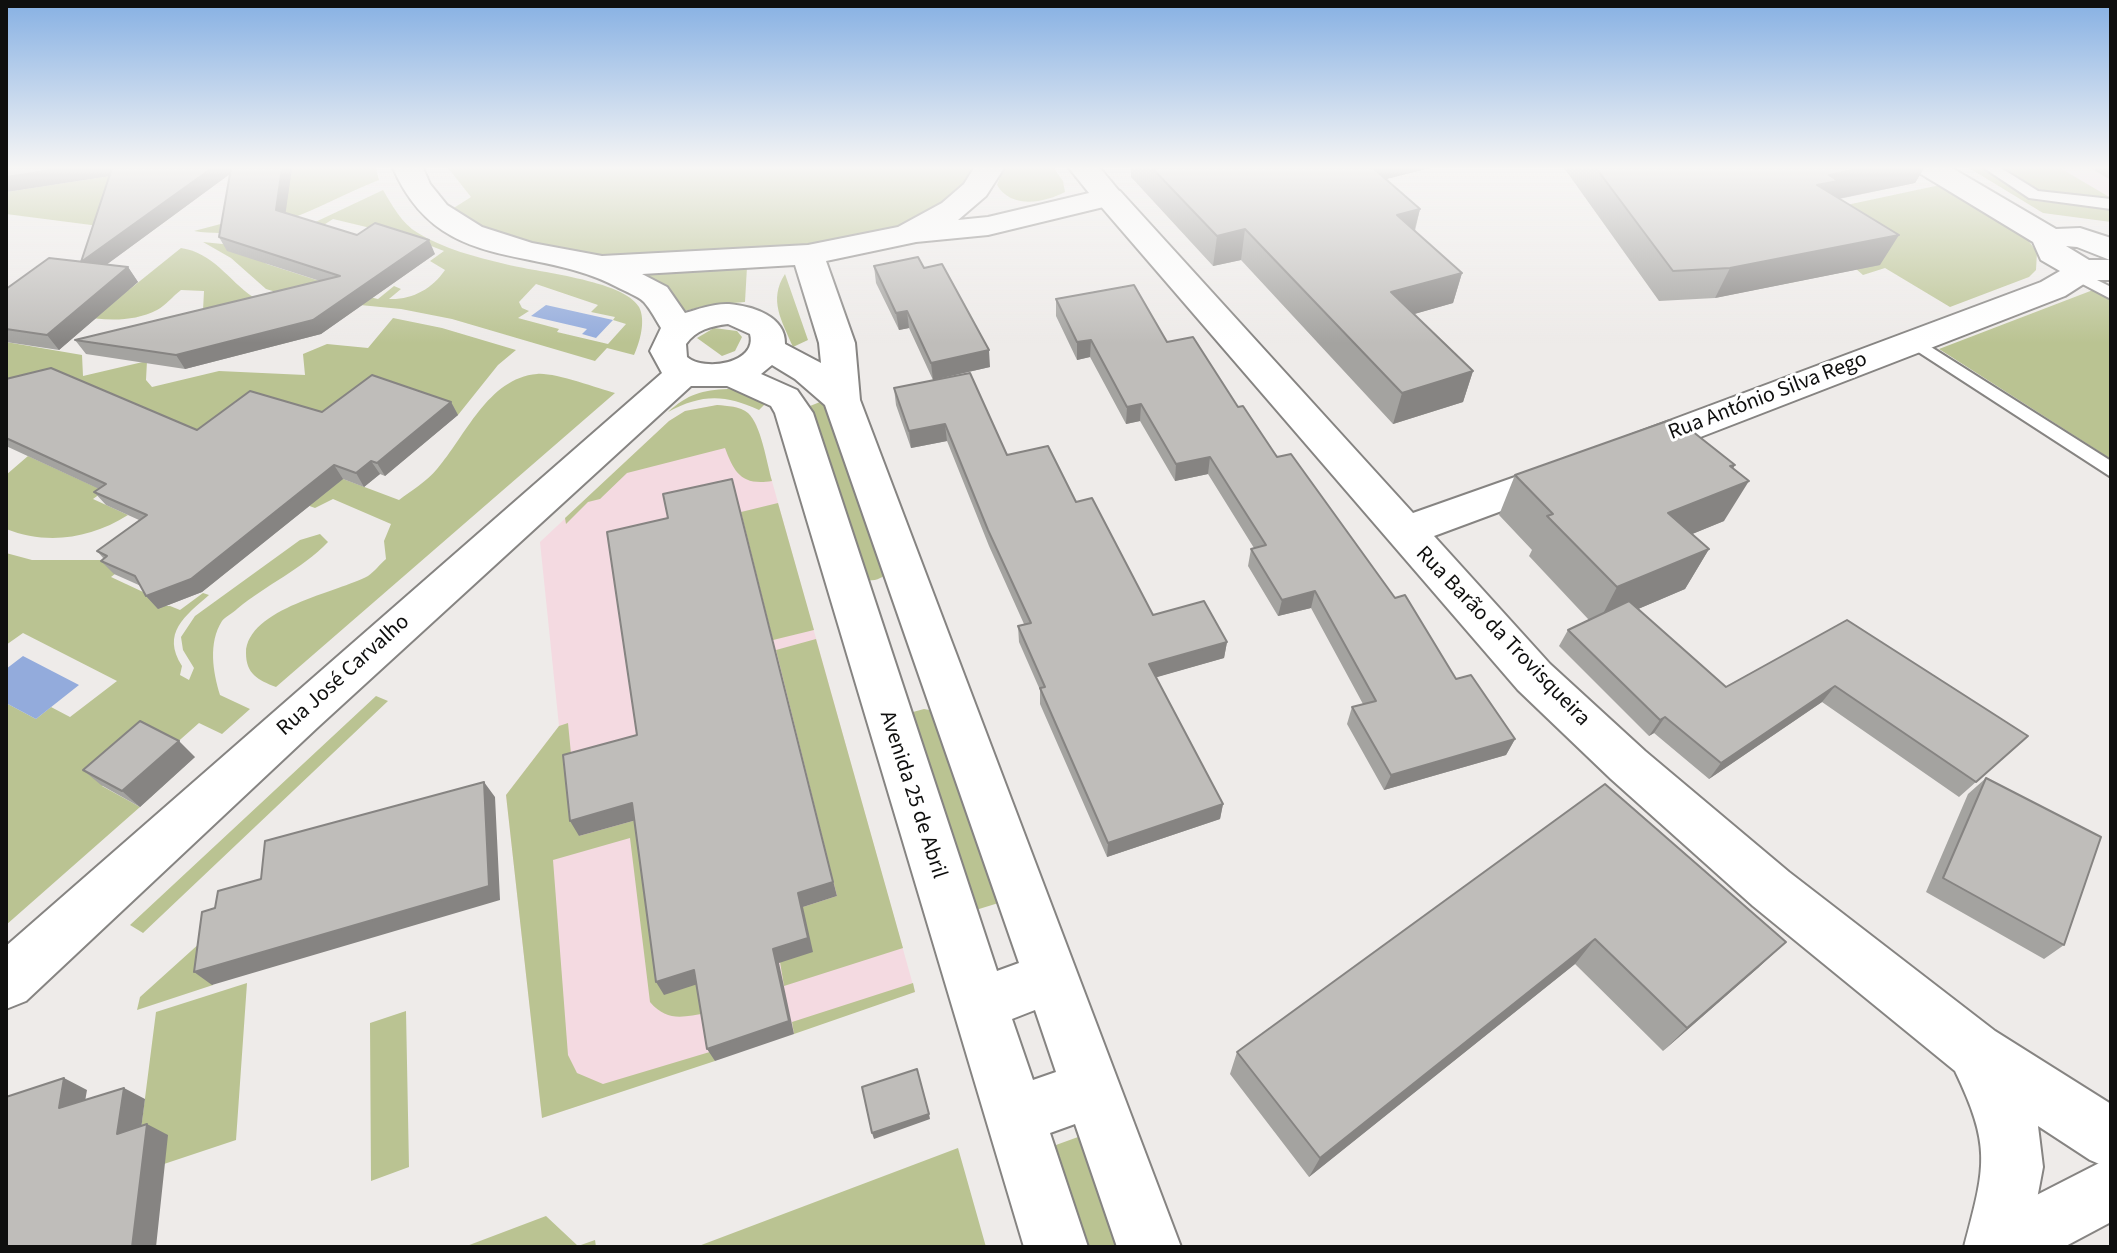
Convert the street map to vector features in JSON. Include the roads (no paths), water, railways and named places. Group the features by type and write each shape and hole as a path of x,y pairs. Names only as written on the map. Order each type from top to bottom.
{"main road":[{"path":"459,226 471,234 526,252 602,266 792,257 908,234 983,226"},
{"path":"908,234 922,226"},
{"name":"Rua Barão da Trovisqueira","path":"1135,226 1534,677 1628,765 1782,898 1975,1051 2111,1139"},
{"path":"2037,226 2091,256"},
{"name":"Rua António Silva Rego","path":"1403,532 1655,441 1912,340 2053,289 2091,256"},
{"path":"753,348 767,275 792,257"},
{"name":"Avenida 25 de Abril","path":"792,257 837,343 842,400 1149,1247"},
{"path":"602,266 655,294 680,330 667,349 668,358 684,373"},
{"name":"Avenida 25 de Abril","path":"680,330 693,322 728,314 794,413 877,686 1056,1247"},
{"name":"Avenida 25 de Abril","path":"684,373 699,376 753,348 789,358 822,379 842,400"},
{"name":"Rua José Carvalho","path":"6,982 313,703 684,373"},
{"path":"854,609 911,594"},
{"path":"877,686 938,668"},
{"path":"979,1004 1051,978"},
{"name":"Rua Barão da Trovisqueira","path":"1975,1051 1998,1100 2014,1153 1998,1247"},
{"path":"1014,1116 1091,1089"},
{"path":"1998,1247 2111,1188"}],"lane":[{"path":"2091,256 2111,294"},
{"path":"1912,340 2111,470"}],"water":[{"path":"546,305 613,320 596,338 582,334 587,329 531,316"},
{"path":"23,656 79,685 36,719 6,703 6,669"}]}
